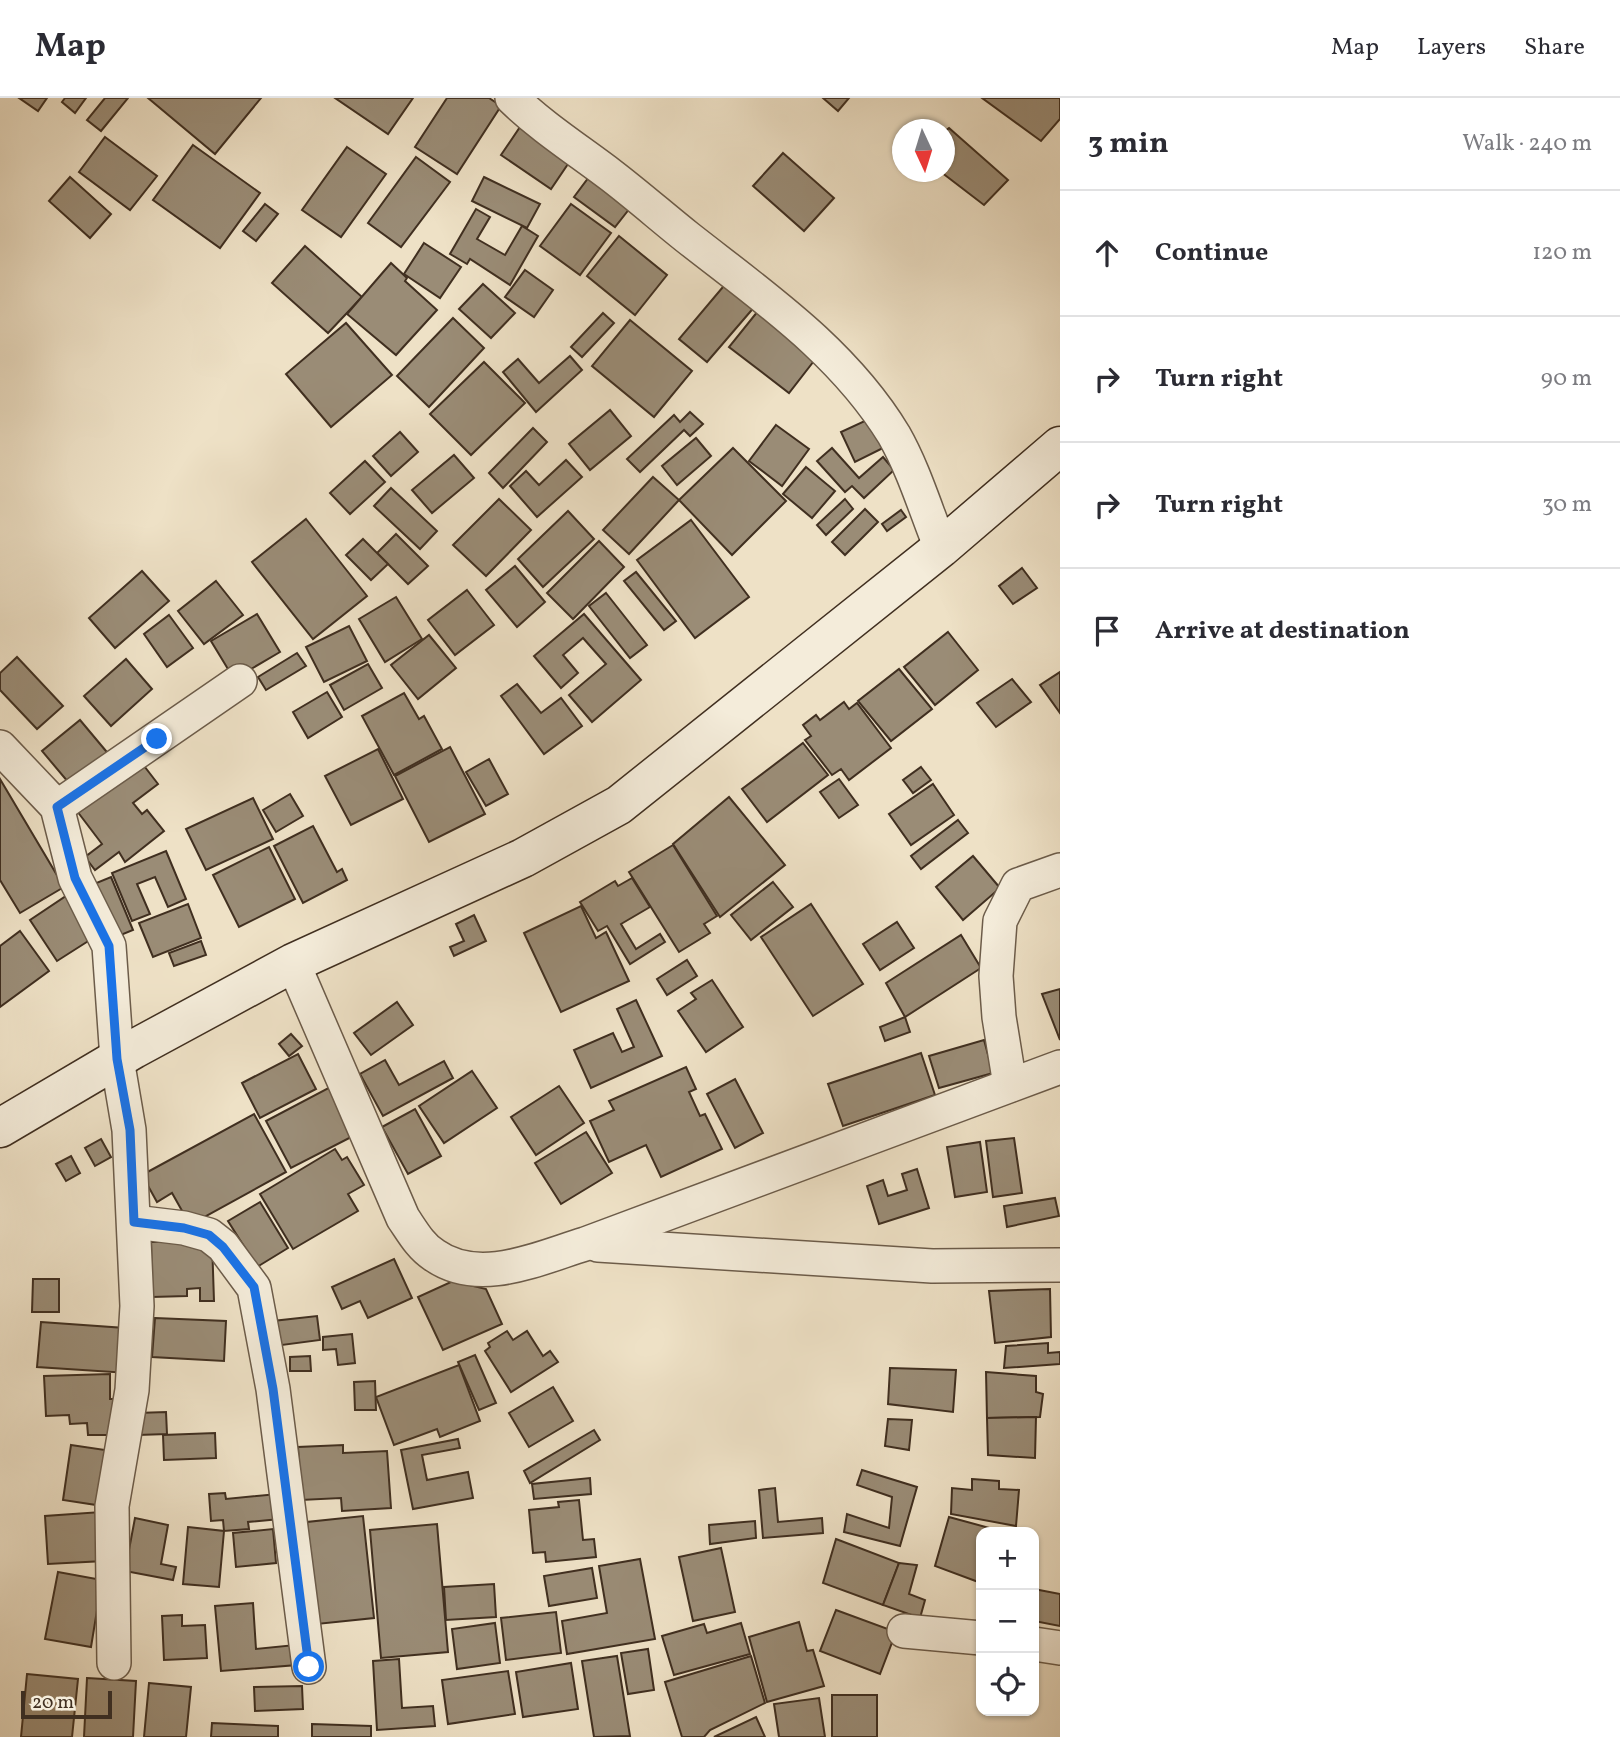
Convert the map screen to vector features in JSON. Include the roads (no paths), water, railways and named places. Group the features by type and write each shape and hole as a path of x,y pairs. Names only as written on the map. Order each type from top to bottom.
{"main road":[{"path":"0,1128 117,1059 293,963 523,858 619,805 941,548 1060,446"}],"street":[{"path":"512,98 537,122 612,176 688,238 752,285 805,330 851,376 894,435 941,548"},
{"path":"57,807 240,681"},
{"path":"0,747 57,807 75,878 109,946 117,1059 130,1130 137,1306 132,1390 112,1506 114,1663"},
{"path":"1010,1085 999,1017 996,976 1000,921 1018,885 1060,870"},
{"path":"293,963 403,1218 417,1240 435,1256 482,1270 514,1266 585,1244 1060,1068"},
{"path":"134,1222 184,1228 209,1235 223,1247 254,1287 275,1402 309,1667"},
{"path":"585,1244 932,1266 1060,1265"},
{"path":"904,1631 976,1638"},
{"path":"1039,1645 1060,1648"}]}
